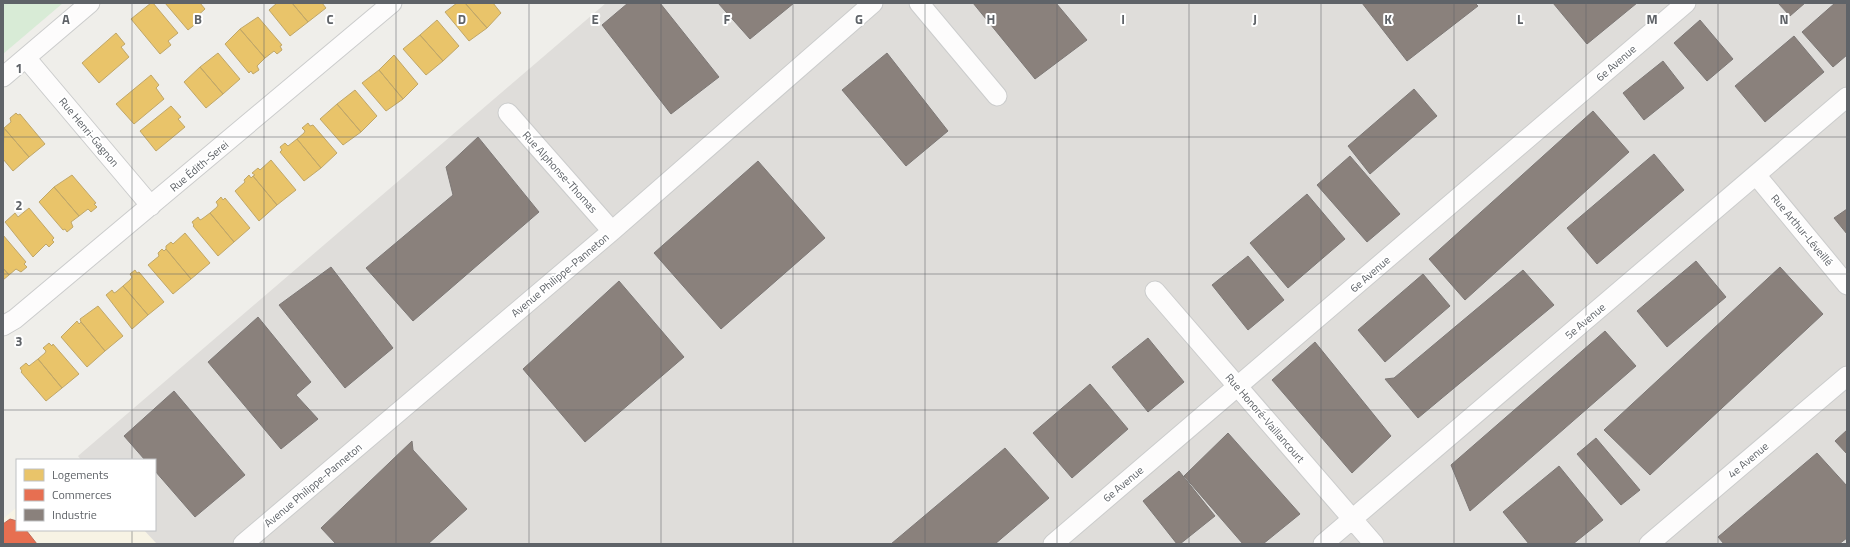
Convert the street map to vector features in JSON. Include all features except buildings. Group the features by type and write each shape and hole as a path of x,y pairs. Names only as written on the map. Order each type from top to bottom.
{"street":[{"path":"3,77 90,3"},
{"name":"Rue Édith-Serei","path":"3,326 15,319 392,3"},
{"name":"Avenue Philippe-Panneton","path":"243,544 612,231 873,3"},
{"path":"919,3 997,96"},
{"name":"6e Avenue","path":"1053,544 1686,3"},
{"name":"Rue Henri-Gagnon","path":"26,58 151,206"},
{"name":"5e Avenue","path":"1323,544 1847,97"},
{"name":"Rue Alphonse-Thomas","path":"508,113 612,231"},
{"name":"Rue Arthur-Léveillé","path":"1756,175 1847,284"},
{"name":"Rue Honoré-Vaillancourt","path":"1155,292 1374,544"},
{"name":"4e Avenue","path":"1649,544 1847,376"}],"shaded area":[{"path":"606,3 1847,3 1847,544 157,544 145,531 156,531 156,459 80,459 78,456"},
{"path":"16,508 16,531 145,531 157,544 3,544 3,519"}],"green space":[{"path":"3,3 63,3 3,54"}]}
